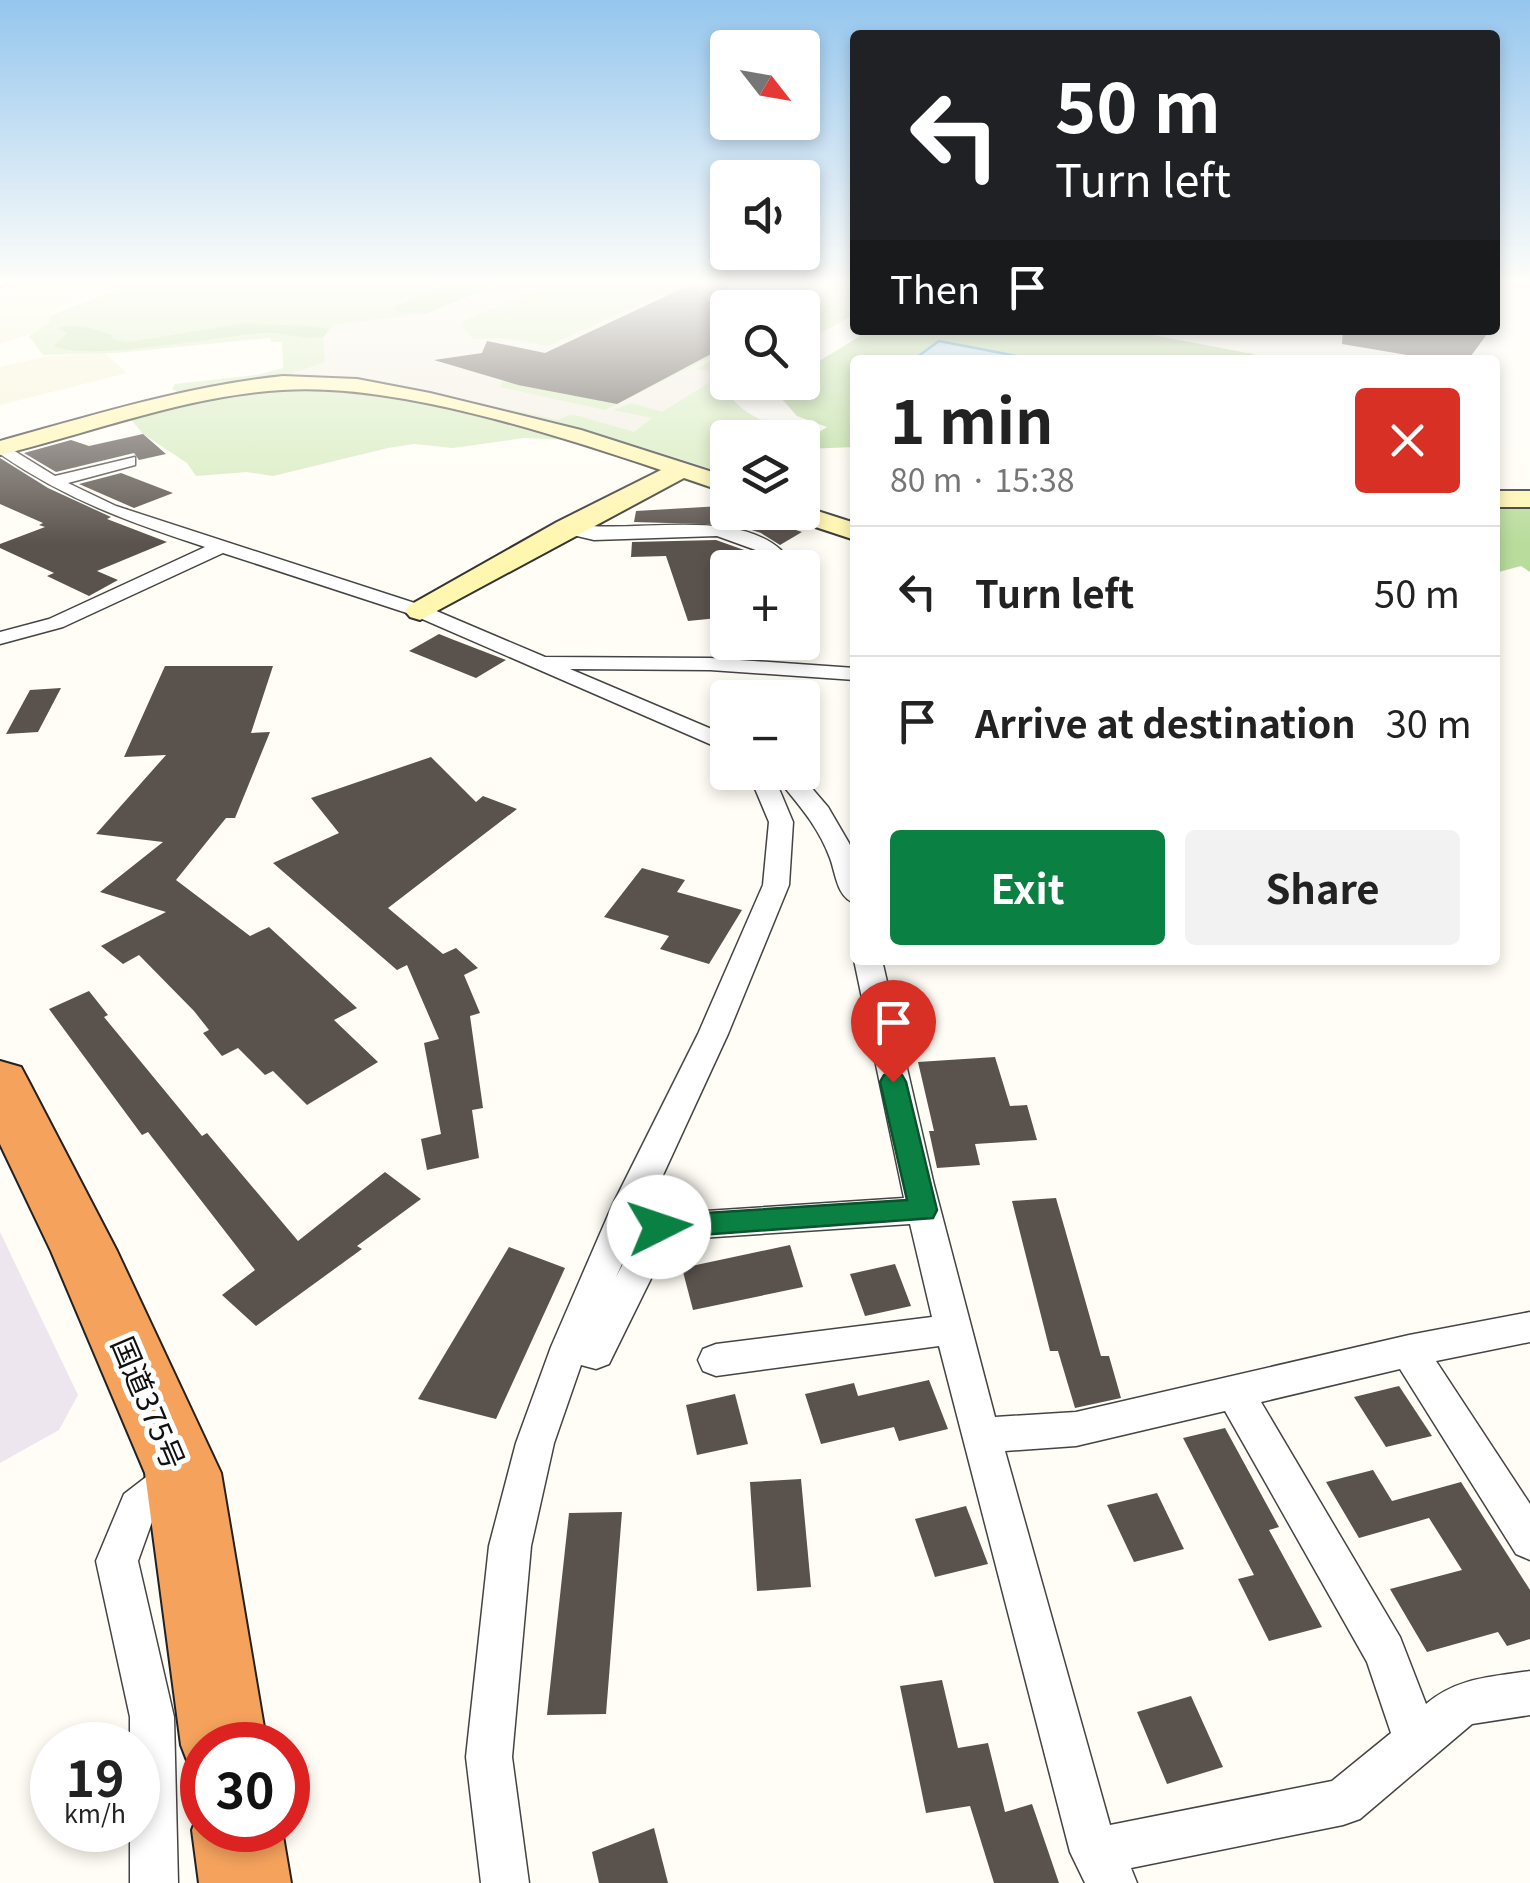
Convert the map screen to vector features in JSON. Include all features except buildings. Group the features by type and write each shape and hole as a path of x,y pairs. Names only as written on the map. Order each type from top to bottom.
{"highway":[{"name":"国道375号","path":"0,1082 84,1251 183,1472 221,1722"},
{"path":"240,1852 245,1883"}],"street":[{"path":"0,447 194,396 308,382 372,387 434,400 614,446 710,479"},
{"path":"0,447 52,482 110,510 420,612 710,737"},
{"path":"52,482 130,461"},
{"path":"0,471 24,465"},
{"path":"420,612 566,528 683,469"},
{"path":"1500,499 1530,499"},
{"path":"820,520 850,530"},
{"path":"566,528 594,534 719,530 772,550"},
{"path":"0,638 56,623 221,547"},
{"path":"546,665 556,660 672,663 850,674"},
{"path":"506,1883 489,1756 508,1565 536,1442 569,1348 629,1206 713,1034 776,885 781,822 768,790"},
{"path":"805,790 827,821 850,881"},
{"path":"869,965 923,1210 981,1435 1104,1867 1344,1802 1462,1703 1530,1692"},
{"path":"569,1348 596,1353 659,1227 923,1210"},
{"path":"981,1435 1076,1429 1409,1351 1530,1327"},
{"path":"716,1360 955,1329"},
{"path":"1409,1351 1530,1540"},
{"path":"1234,1391 1385,1652 1416,1741"},
{"path":"154,1883 152,1717 116,1561 138,1508 183,1472"}],"shaded area":[{"path":"0,369 122,369 127,373 0,405"},
{"path":"304,369 475,369 474,372 517,379 502,382 500,387 605,410 687,369 710,371 710,382 662,412 631,403 613,410 652,418 634,432 579,416 558,420 377,380 292,373"},
{"path":"0,1232 78,1395 59,1430 0,1463"}],"green space":[{"path":"280,369 710,369 710,400 734,400 762,420 710,420 710,469 629,443 524,438 453,448 414,444 273,476 247,472 196,476 187,463 143,434 129,417 189,399 172,389 175,384"},
{"path":"820,369 850,369 850,447 820,448 820,431 827,427 820,424 820,420 797,416 783,400 820,400"},
{"path":"1530,506 1530,572 1521,566 1500,572 1500,509"}],"route":[{"path":"659,1227 923,1210 893,1082"}]}
